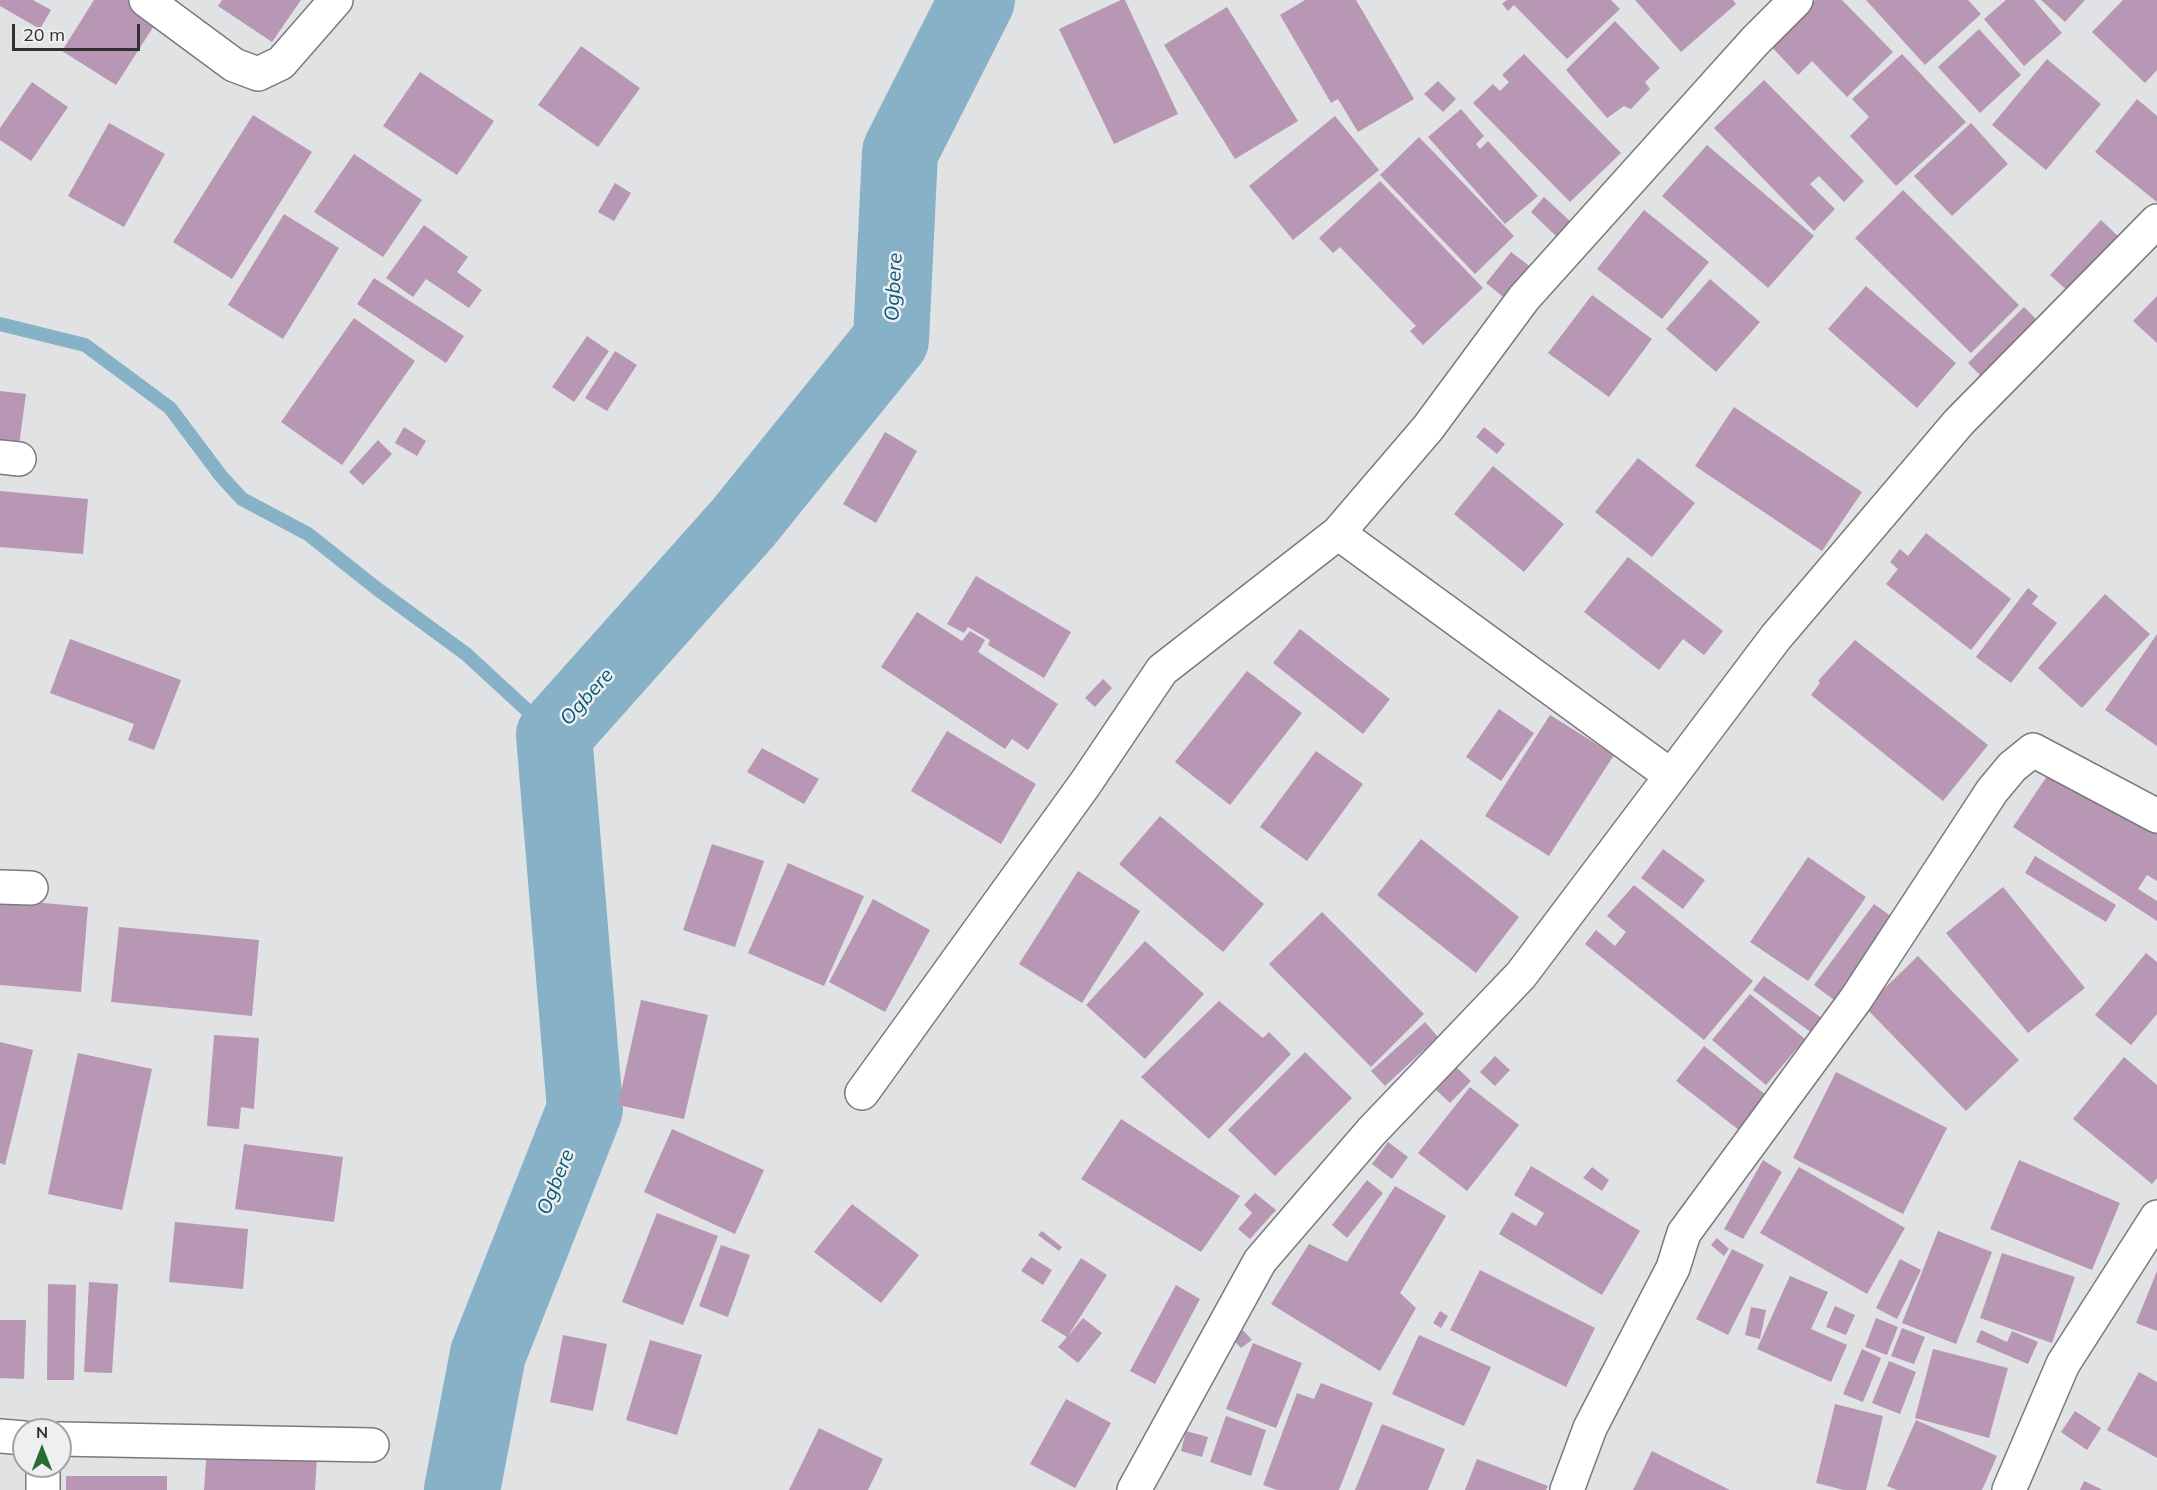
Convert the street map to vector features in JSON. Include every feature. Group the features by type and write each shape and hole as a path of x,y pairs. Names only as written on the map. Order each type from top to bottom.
{"street":[{"path":"146,0 234,65 258,74 281,63 336,0"},
{"path":"862,1093 1086,784 1162,670 1338,533 1428,428 1524,298 1755,41 1796,0"},
{"path":"1134,1490 1260,1260 1371,1132 1521,975 1776,637 1959,423 2157,221"},
{"path":"1338,533 1670,775"},
{"path":"1567,1490 1590,1428 1673,1268 1684,1233 1856,999 1992,791 2012,767 2033,750 2157,816"},
{"path":"2009,1490 2063,1364 2157,1217"},
{"path":"72,1439 372,1445"}],"building":[{"path":"0,0 33,0 51,10 40,29 0,6"},
{"path":"94,0 130,0 159,18 116,85 62,51"},
{"path":"222,0 301,0 272,42 218,6"},
{"path":"1125,0 1178,114 1114,144 1059,29"},
{"path":"1305,0 1356,0 1414,99 1358,132 1338,99 1331,103 1280,15"},
{"path":"1507,0 1611,0 1620,9 1567,59 1514,5 1508,11 1502,4"},
{"path":"1635,0 1733,0 1736,4 1681,52"},
{"path":"1815,0 1842,0 1893,52 1847,97 1812,61 1798,75 1769,44"},
{"path":"1866,0 1968,0 1981,14 1925,65"},
{"path":"2006,0 2034,0 2062,33 2024,66 1984,19"},
{"path":"2041,0 2085,0 2065,22"},
{"path":"2123,0 2157,0 2157,70 2145,83 2092,32"},
{"path":"1227,7 1298,121 1235,159 1164,45"},
{"path":"1615,21 1660,68 1645,82 1650,89 1631,109 1624,106 1607,118 1566,70"},
{"path":"1979,29 2021,75 1980,113 1938,67"},
{"path":"581,46 640,88 598,147 538,105"},
{"path":"1524,54 1621,153 1570,202 1473,103 1493,84 1500,91 1509,82 1502,75"},
{"path":"1902,54 1966,122 1896,186 1850,136 1869,117 1852,99"},
{"path":"2047,59 2101,104 2046,170 1992,125"},
{"path":"420,72 494,121 457,175 383,126"},
{"path":"1764,80 1864,181 1844,202 1819,176 1810,184 1835,209 1814,231 1714,128"},
{"path":"1438,81 1456,99 1443,112 1424,94"},
{"path":"32,82 68,107 31,161 0,140 0,128"},
{"path":"2137,99 2157,116 2157,202 2095,152"},
{"path":"1461,109 1484,136 1476,144 1480,149 1488,141 1538,196 1505,224 1428,137"},
{"path":"253,115 312,152 232,279 173,242"},
{"path":"1335,116 1379,170 1293,240 1249,186"},
{"path":"109,123 165,154 124,227 68,196"},
{"path":"1971,123 2008,164 1952,216 1914,176"},
{"path":"1419,137 1514,236 1475,274 1380,175"},
{"path":"1707,145 1814,236 1768,288 1662,196"},
{"path":"354,154 422,200 383,257 314,212"},
{"path":"1380,181 1483,288 1423,345 1410,331 1416,326 1340,247 1333,253 1319,238"},
{"path":"615,183 631,193 614,221 598,212"},
{"path":"1903,190 2019,305 1971,353 1855,238"},
{"path":"1544,197 1571,222 1557,237 1531,212"},
{"path":"1644,210 1709,262 1662,319 1597,269"},
{"path":"284,214 339,248 283,339 228,305"},
{"path":"2101,220 2121,239 2071,294 2050,275"},
{"path":"424,225 468,257 457,272 482,290 469,308 426,279 413,297 386,278"},
{"path":"1511,252 1532,268 1507,300 1486,283"},
{"path":"374,278 464,336 446,363 357,304"},
{"path":"1710,279 1760,322 1716,372 1666,329"},
{"path":"1866,286 1956,363 1917,408 1828,329"},
{"path":"1592,295 1652,339 1609,397 1548,353"},
{"path":"2157,296 2157,343 2133,321"},
{"path":"2024,307 2040,323 1983,378 1968,363"},
{"path":"354,318 415,361 342,465 281,422"},
{"path":"587,336 609,351 574,402 552,387"},
{"path":"615,351 637,365 607,411 585,398"},
{"path":"0,391 26,394 19,445 0,443"},
{"path":"1734,407 1862,492 1822,551 1695,466"},
{"path":"404,427 426,441 417,456 395,443"},
{"path":"1484,427 1505,444 1497,454 1476,437"},
{"path":"885,432 917,451 876,523 843,504"},
{"path":"378,440 392,454 363,485 349,472"},
{"path":"1638,458 1695,503 1652,557 1595,512"},
{"path":"1493,466 1564,524 1524,572 1454,514"},
{"path":"0,491 88,499 83,554 0,547"},
{"path":"1926,533 2011,599 1971,650 1886,584 1898,569 1890,562 1900,549 1908,556"},
{"path":"1628,557 1723,631 1704,655 1683,639 1659,670 1584,612"},
{"path":"976,576 1071,632 1044,678 988,645 990,640 968,627 964,633 947,624"},
{"path":"2028,588 2038,596 2032,604 2057,623 2011,683 1976,657"},
{"path":"2105,594 2150,634 2082,708 2038,668"},
{"path":"917,612 962,641 970,631 985,640 978,652 1058,704 1028,750 1012,739 1005,749 881,667"},
{"path":"1300,629 1390,699 1363,734 1273,663"},
{"path":"2157,634 2157,746 2105,710"},
{"path":"70,639 181,680 154,750 128,740 134,724 50,693"},
{"path":"1855,640 1988,745 1943,801 1811,695 1820,683 1818,681"},
{"path":"1247,671 1302,713 1230,805 1175,762"},
{"path":"1103,679 1112,688 1095,707 1085,698"},
{"path":"1499,709 1534,733 1501,781 1466,757"},
{"path":"1550,715 1614,755 1549,856 1485,816"},
{"path":"947,731 1036,784 1001,844 911,791"},
{"path":"762,748 819,779 804,804 747,772"},
{"path":"1316,751 1363,784 1307,861 1260,827"},
{"path":"2055,764 2157,830 2157,881 2147,875 2138,889 2157,901 2157,921 2013,827"},
{"path":"1160,816 1264,904 1223,952 1119,864"},
{"path":"1421,839 1519,917 1476,973 1377,895"},
{"path":"712,844 764,861 735,947 683,930"},
{"path":"1663,849 1705,880 1683,909 1641,878"},
{"path":"2035,856 2116,905 2106,922 2025,873"},
{"path":"1808,857 1866,897 1808,981 1750,942"},
{"path":"788,863 864,896 824,986 748,953"},
{"path":"1078,871 1140,911 1082,1003 1019,964"},
{"path":"1634,885 1753,981 1704,1040 1585,944 1596,930 1615,946 1626,932 1607,916"},
{"path":"2003,887 2085,988 2028,1033 1946,933"},
{"path":"0,899 88,907 81,992 0,985"},
{"path":"873,899 930,930 885,1012 829,982"},
{"path":"1874,904 1902,924 1842,1006 1814,985"},
{"path":"1322,912 1424,1014 1371,1067 1269,964"},
{"path":"119,927 259,940 252,1016 111,1002"},
{"path":"1145,941 1204,994 1145,1059 1086,1005"},
{"path":"2146,953 2157,962 2157,1014 2131,1045 2095,1015"},
{"path":"1918,956 2019,1060 1966,1111 1865,1007"},
{"path":"1764,976 1827,1022 1816,1036 1753,990"},
{"path":"1750,994 1805,1039 1766,1085 1712,1040"},
{"path":"641,1000 708,1015 684,1119 618,1105"},
{"path":"1219,1001 1263,1038 1269,1032 1291,1054 1209,1139 1141,1077"},
{"path":"1425,1022 1438,1037 1385,1086 1371,1071"},
{"path":"214,1035 259,1038 254,1109 241,1107 239,1129 207,1126"},
{"path":"0,1042 33,1050 5,1165 0,1163"},
{"path":"1704,1046 1771,1099 1744,1134 1676,1081"},
{"path":"1305,1052 1352,1098 1275,1176 1228,1130"},
{"path":"78,1053 152,1069 122,1210 48,1194"},
{"path":"1495,1056 1510,1070 1495,1086 1480,1072"},
{"path":"2124,1057 2157,1085 2157,1178 2152,1184 2073,1119"},
{"path":"1455,1066 1471,1081 1450,1103 1434,1088"},
{"path":"1836,1072 1947,1128 1903,1214 1793,1158"},
{"path":"1470,1087 1519,1125 1467,1191 1418,1153"},
{"path":"1121,1119 1240,1196 1201,1252 1081,1179"},
{"path":"672,1129 764,1170 735,1234 644,1192"},
{"path":"1388,1142 1408,1157 1392,1179 1372,1164"},
{"path":"244,1144 343,1157 334,1222 235,1209"},
{"path":"1763,1160 1782,1172 1743,1239 1724,1229"},
{"path":"2019,1160 2120,1203 2092,1270 1990,1229"},
{"path":"1531,1166 1640,1231 1602,1295 1499,1234 1512,1212 1536,1226 1544,1213 1514,1195"},
{"path":"1592,1167 1609,1180 1602,1191 1583,1178"},
{"path":"1799,1167 1905,1228 1867,1294 1760,1233"},
{"path":"1367,1180 1383,1193 1347,1238 1332,1225"},
{"path":"1395,1186 1446,1216 1400,1293 1416,1308 1380,1371 1271,1304 1309,1244 1347,1262"},
{"path":"1255,1193 1276,1210 1250,1239 1238,1229 1252,1213 1244,1205"},
{"path":"852,1204 919,1255 881,1303 814,1252"},
{"path":"657,1213 718,1236 683,1325 622,1302"},
{"path":"175,1222 248,1229 243,1289 169,1282"},
{"path":"1042,1231 1062,1247 1059,1251 1038,1235"},
{"path":"1938,1231 1992,1252 1956,1344 1902,1323"},
{"path":"1717,1238 1729,1249 1724,1256 1711,1245"},
{"path":"721,1245 750,1255 728,1317 699,1306"},
{"path":"1732,1249 1764,1265 1728,1335 1696,1319"},
{"path":"2002,1253 2075,1277 2052,1343 1980,1318"},
{"path":"1031,1257 1052,1270 1043,1285 1021,1271"},
{"path":"1081,1258 1107,1275 1068,1336 1083,1318 1102,1333 1078,1363 1058,1347 1067,1337 1041,1321"},
{"path":"1900,1259 1921,1270 1897,1319 1876,1308"},
{"path":"1480,1270 1595,1328 1566,1387 1450,1330"},
{"path":"2157,1271 2157,1331 2136,1323"},
{"path":"1790,1276 1828,1292 1811,1329 1847,1345 1831,1382 1757,1349"},
{"path":"89,1282 118,1284 112,1373 84,1372"},
{"path":"48,1284 76,1285 74,1380 47,1380"},
{"path":"1176,1285 1200,1299 1155,1384 1130,1371"},
{"path":"1835,1306 1855,1315 1846,1335 1826,1327"},
{"path":"1751,1307 1766,1310 1760,1339 1745,1335"},
{"path":"1440,1311 1448,1316 1441,1328 1433,1323"},
{"path":"1876,1318 1898,1327 1887,1355 1865,1347"},
{"path":"0,1320 26,1320 24,1379 0,1378"},
{"path":"1241,1328 1252,1340 1241,1348 1231,1337"},
{"path":"1902,1328 1925,1337 1914,1364 1891,1356"},
{"path":"1981,1330 2007,1342 2012,1331 2038,1342 2028,1364 1976,1342"},
{"path":"563,1335 607,1344 593,1411 550,1402"},
{"path":"1419,1335 1491,1367 1464,1426 1392,1394"},
{"path":"650,1340 702,1355 677,1435 626,1420"},
{"path":"1253,1343 1302,1363 1276,1428 1226,1409"},
{"path":"1862,1349 1881,1358 1863,1402 1843,1394"},
{"path":"1933,1349 2008,1368 1989,1438 1915,1418"},
{"path":"1889,1361 1916,1372 1900,1414 1872,1403"},
{"path":"2139,1372 2157,1382 2157,1458 2107,1430"},
{"path":"1321,1383 1373,1403 1339,1490 1277,1490 1263,1485 1297,1393 1314,1399"},
{"path":"1066,1399 1111,1423 1075,1488 1030,1464"},
{"path":"1835,1404 1883,1416 1866,1490 1844,1490 1816,1483"},
{"path":"2075,1411 2101,1428 2087,1450 2061,1432"},
{"path":"1226,1416 1266,1430 1251,1476 1210,1462"},
{"path":"1916,1420 1997,1456 1982,1490 1897,1490 1887,1486"},
{"path":"1382,1424 1445,1449 1428,1490 1355,1490"},
{"path":"819,1428 883,1459 868,1490 789,1490"},
{"path":"1186,1431 1208,1437 1202,1457 1181,1451"},
{"path":"207,1448 317,1455 315,1490 204,1490"},
{"path":"1652,1451 1730,1490 1633,1490"},
{"path":"1477,1459 1548,1486 1546,1490 1465,1490"},
{"path":"72,1476 167,1476 167,1490 66,1490 66,1478 72,1478"},
{"path":"2084,1481 2103,1490 2080,1490"}],"waterway":[{"name":"Ogbere","path":"462,1490 488,1354 585,1109 554,735 743,523 891,340 900,152 977,0"},
{"path":"0,324 85,345 170,408 221,476 242,499 308,534 376,588 466,654 554,735"}]}
